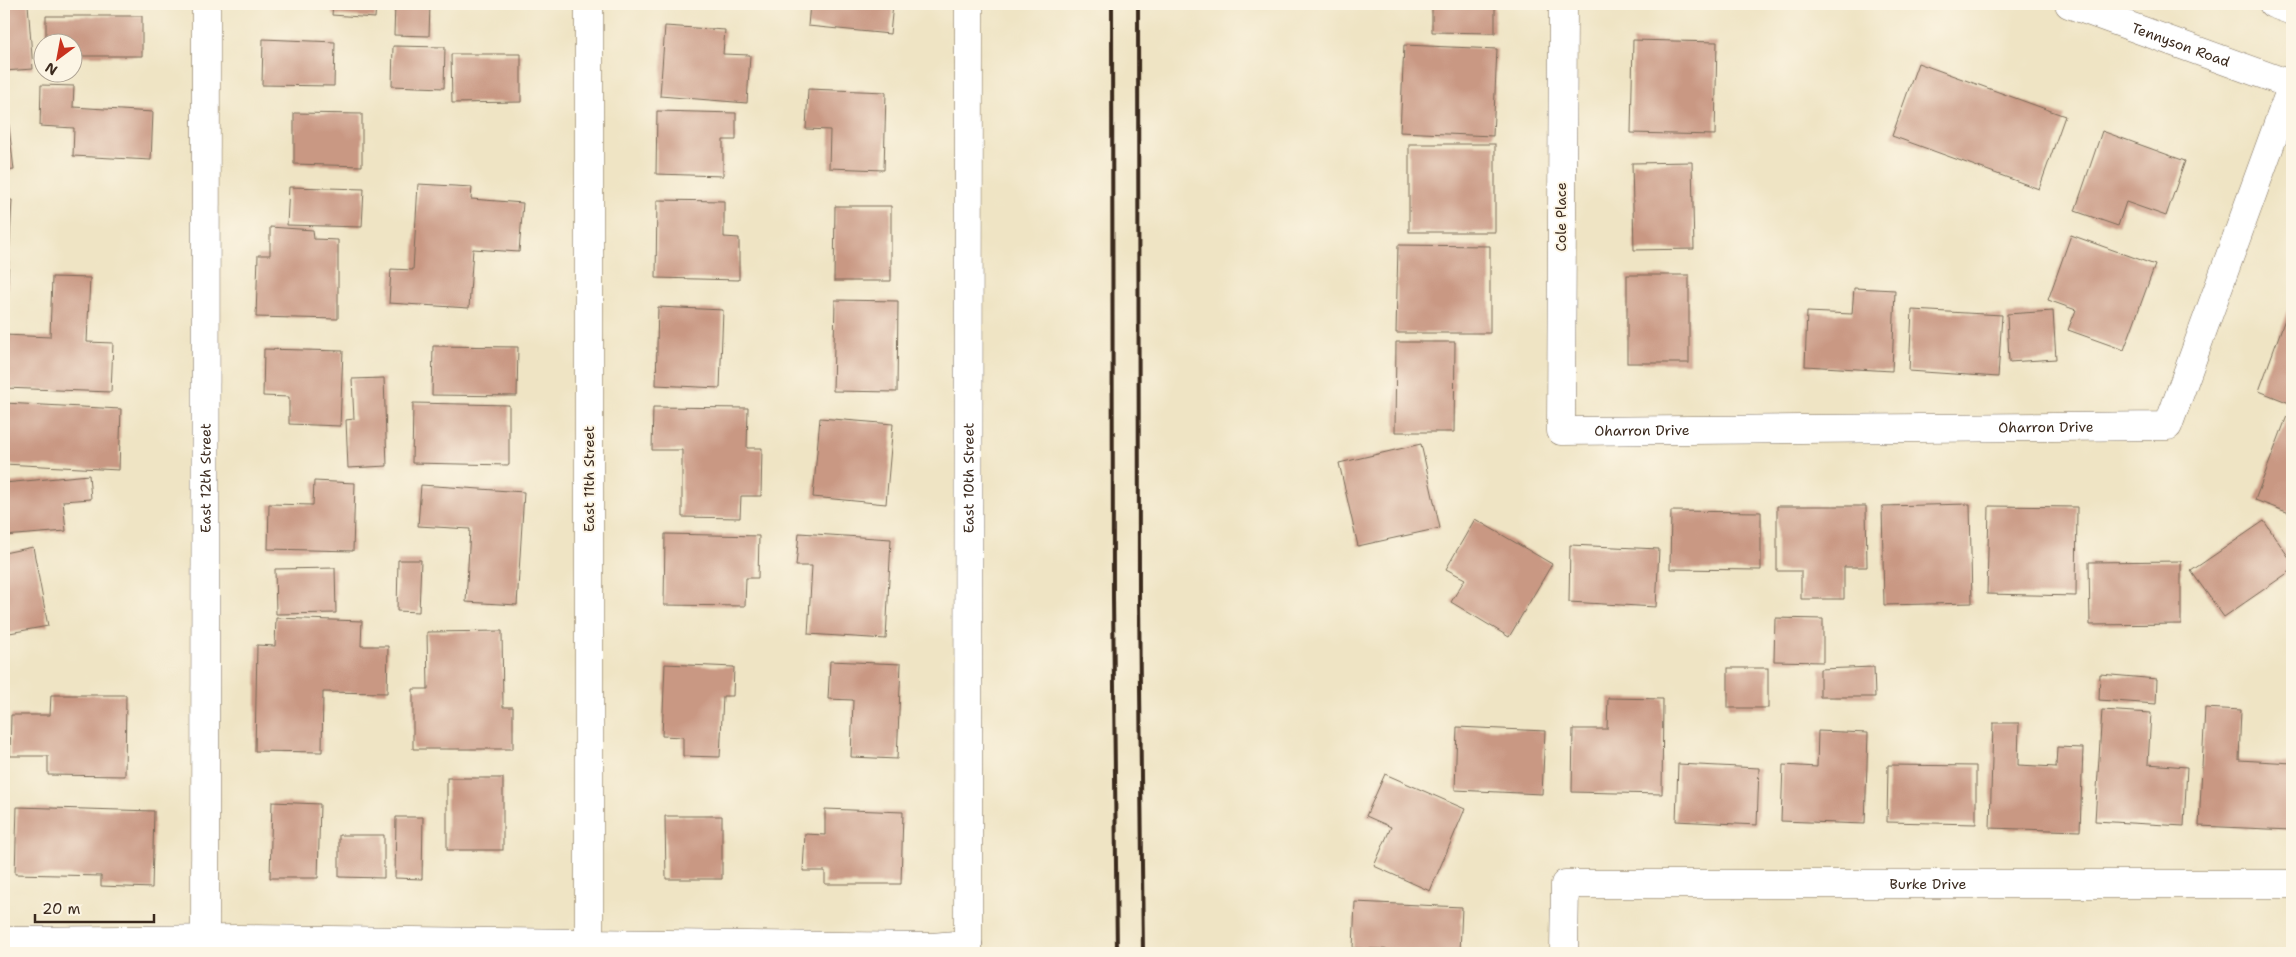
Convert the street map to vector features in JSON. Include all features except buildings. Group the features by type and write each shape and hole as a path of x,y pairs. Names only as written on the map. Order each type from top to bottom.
{"street":[{"name":"East 12th Street","path":"205,947 206,4"},
{"name":"East 11th Street","path":"589,4 589,948"},
{"name":"East 10th Street","path":"968,949 969,4"},
{"name":"Cole Place","path":"1561,431 1563,4"},
{"name":"Tennyson Road","path":"2073,4 2292,85"},
{"path":"2272,4 2292,11"},
{"name":"Oharron Drive","path":"1561,431 2168,426 2292,85"},
{"name":"Burke Drive","path":"1564,953 1565,884 2292,884"},
{"path":"4,941 205,947 238,939 551,944 589,948 932,946 968,949"}],"railway":[{"path":"1112,4 1113,598 1117,953"},
{"path":"1138,4 1139,599 1143,953"}]}
